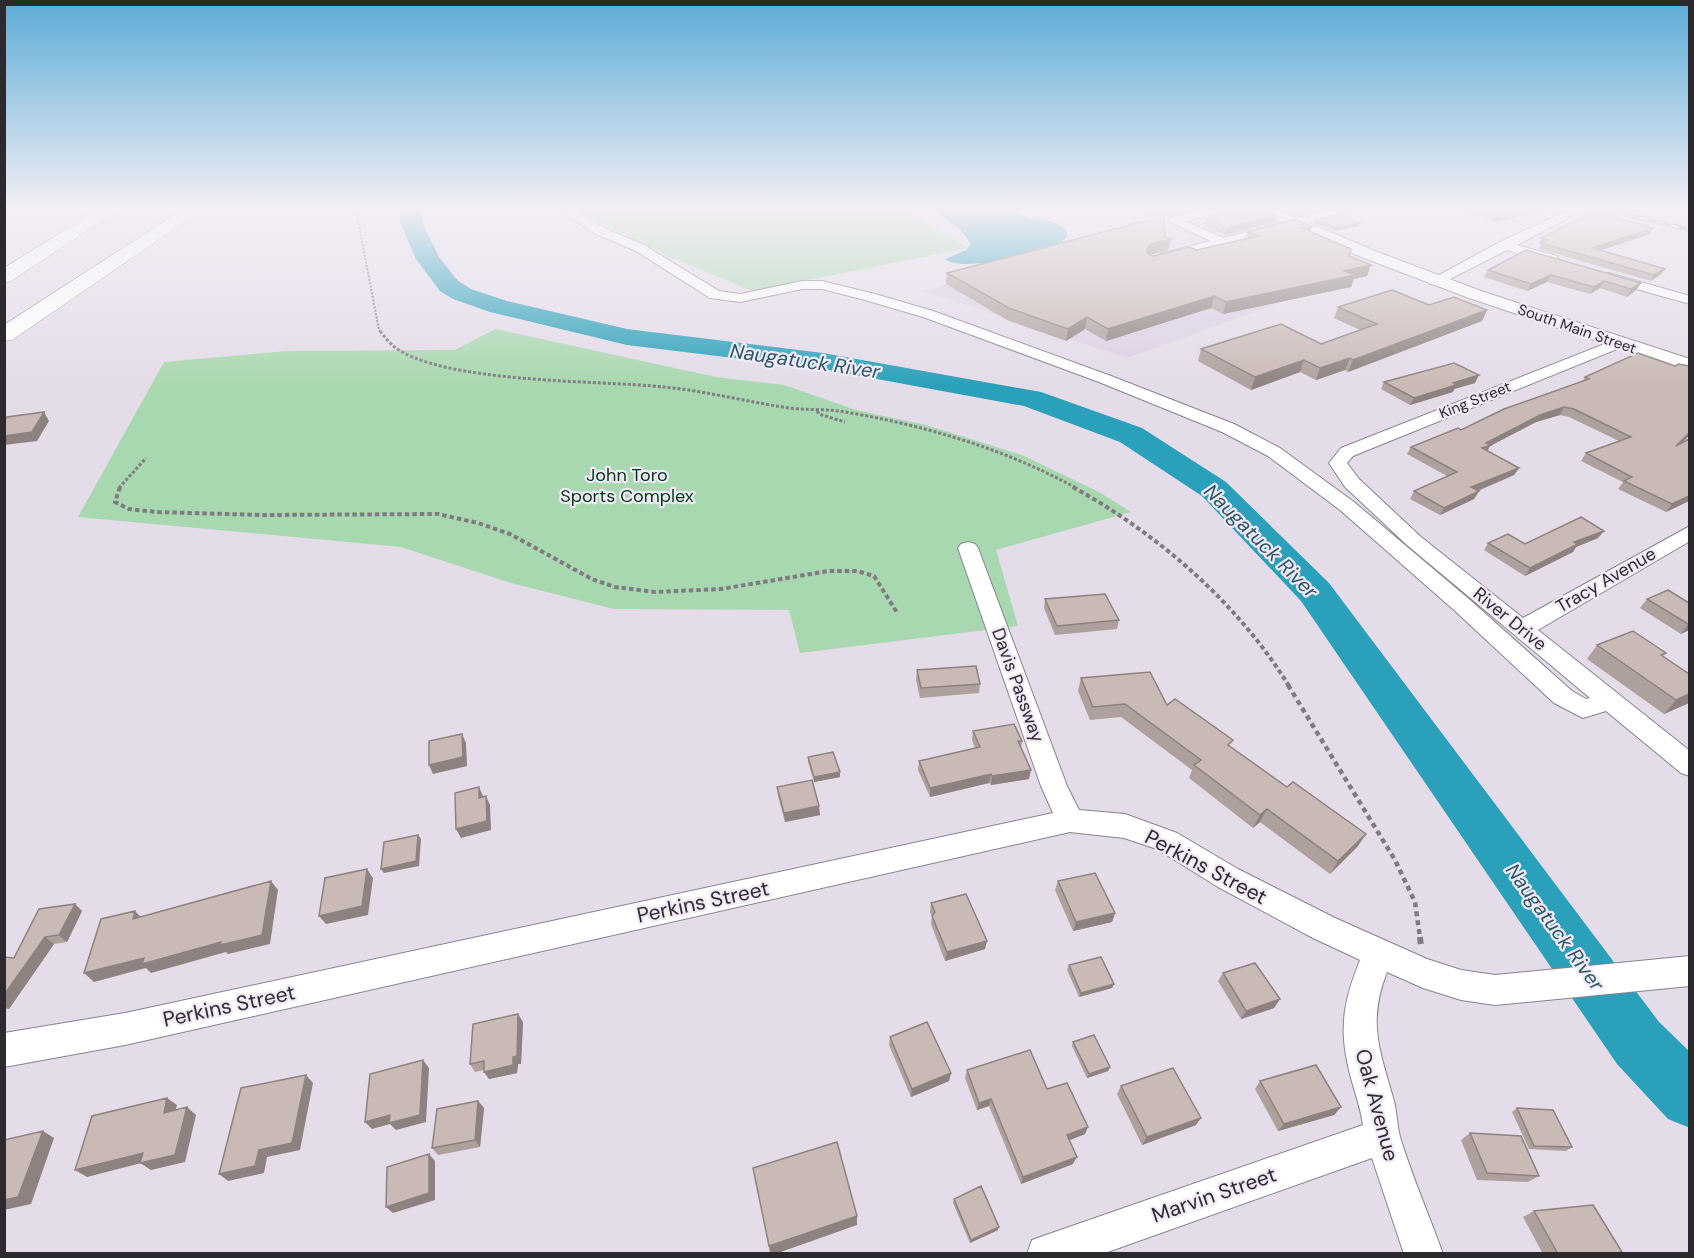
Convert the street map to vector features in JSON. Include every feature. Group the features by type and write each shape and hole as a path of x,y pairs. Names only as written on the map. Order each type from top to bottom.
{"highway":[{"path":"4,277 17,269"},
{"path":"4,335 105,269"}],"main road":[{"name":"South Main Street","path":"1405,269 1617,344 1689,366"}],"street":[{"path":"675,269 715,295 740,298 802,285 822,285 870,297 928,314 1125,386 1228,428 1274,452 1347,506 1462,605 1563,697 1583,709 1610,701"},
{"path":"1435,281 1459,269"},
{"path":"1592,271 1689,300"},
{"name":"King Street","path":"1338,463 1347,452 1617,344"},
{"name":"River Drive","path":"1338,463 1352,483 1414,541 1689,766"},
{"name":"Tracy Avenue","path":"1522,628 1689,532"},
{"name":"Davis Passway","path":"968,548 1054,786 1070,821"},
{"name":"Perkins Street","path":"4,1050 125,1029 1070,821 1125,826 1167,841 1228,878 1378,954 1423,973 1478,988 1527,987 1689,971"},
{"name":"Oak Avenue","path":"1378,954 1363,992 1359,1029 1364,1062 1377,1103 1382,1136 1424,1254"},
{"name":"Marvin Street","path":"1046,1254 1382,1136"}],"path":[{"path":"368,269 380,330 393,346 409,355 447,368 505,375 665,387 816,410 838,411 902,424 965,441 1014,458 1065,482 1118,512 1153,537 1191,570 1231,610 1276,665 1395,860 1415,902 1423,973"},
{"path":"816,410 819,414 845,422"},
{"path":"146,458 121,485 115,494 115,502 129,509 156,512 263,515 438,514 478,523 510,534 592,579 615,587 655,592 721,589 828,571 857,571 874,576 898,614"}],"shaded area":[{"path":"999,269 1293,269 1291,299 1127,358 924,291"}],"green space":[{"path":"698,269 864,269 753,291"},
{"name":"John Toro Sports Complex","path":"495,329 716,377 784,385 856,410 926,425 1022,455 1099,492 1131,512 996,550 1018,626 800,653 789,610 614,609 511,583 401,547 78,517 164,362 287,351 455,350"}],"building":[{"path":"963,269 1354,269 1344,271 1355,275 1226,302 1214,296 1108,329 1087,317 1068,329 1009,308 947,273"},
{"path":"1591,269 1641,283 1631,289 1604,281 1594,287 1551,275 1531,284 1488,270"},
{"path":"1632,269 1665,269 1654,275"},
{"path":"1392,290 1429,305 1454,297 1487,310 1353,360 1350,358 1320,368 1304,360 1255,377 1201,349 1281,324 1321,344 1377,324 1338,307"},
{"path":"1638,353 1675,366 1679,364 1689,366 1689,433 1676,446 1689,439 1689,496 1672,504 1624,481 1632,477 1586,453 1631,437 1574,409 1564,407 1540,415 1486,443 1491,445 1482,448 1519,468 1471,487 1479,491 1444,508 1414,491 1457,472 1411,447 1458,428 1461,430 1504,409 1589,379 1585,377"},
{"path":"1454,363 1479,375 1414,398 1384,382"},
{"path":"44,412 32,432 4,436 4,421 7,417"},
{"path":"1581,517 1604,531 1574,542 1578,544 1530,568 1488,543 1508,534 1525,544"},
{"path":"1668,590 1689,603 1689,624 1647,599"},
{"path":"1105,594 1119,620 1057,626 1045,599"},
{"path":"1633,631 1666,653 1661,655 1689,674 1689,694 1676,700 1597,645"},
{"path":"976,666 980,684 921,688 917,670"},
{"path":"1150,672 1167,705 1175,699 1233,740 1228,745 1287,787 1293,782 1366,834 1338,861 1267,809 1260,815 1194,765 1201,760 1125,704 1093,707 1081,678"},
{"path":"1014,724 1022,741 1018,741 1031,770 992,776 991,774 930,788 919,761 980,747 973,731"},
{"path":"462,734 463,757 429,765 429,741"},
{"path":"833,752 840,772 814,777 808,757"},
{"path":"812,780 819,806 784,813 777,787"},
{"path":"479,787 479,798 486,796 487,821 456,829 455,793"},
{"path":"418,835 416,861 381,869 384,842"},
{"path":"367,869 362,906 319,916 325,878"},
{"path":"1095,873 1115,913 1076,922 1058,881"},
{"path":"271,881 262,935 220,945 221,942 142,964 144,958 84,973 101,919 135,911 133,919"},
{"path":"966,894 987,941 947,952 932,916 935,912 931,903"},
{"path":"75,904 59,935 45,937 4,995 4,957 14,958 39,909"},
{"path":"1101,957 1114,984 1081,993 1069,965"},
{"path":"1255,963 1280,999 1246,1011 1223,973"},
{"path":"518,1014 517,1056 513,1057 513,1065 484,1072 484,1061 470,1064 473,1024"},
{"path":"927,1022 951,1073 912,1089 890,1037"},
{"path":"1094,1035 1110,1067 1089,1074 1073,1042"},
{"path":"1030,1050 1047,1089 1067,1083 1088,1127 1067,1135 1077,1157 1023,1177 991,1099 979,1103 967,1070"},
{"path":"423,1060 420,1115 389,1123 390,1115 365,1122 370,1074"},
{"path":"1316,1065 1341,1107 1284,1124 1260,1081"},
{"path":"1173,1068 1201,1118 1147,1137 1121,1086"},
{"path":"306,1075 292,1143 259,1150 255,1166 219,1174 241,1088"},
{"path":"167,1098 164,1113 187,1107 175,1155 140,1163 143,1153 75,1170 92,1116"},
{"path":"478,1101 475,1140 432,1148 437,1109"},
{"path":"1517,1108 1553,1110 1572,1147 1534,1146"},
{"path":"43,1131 18,1197 4,1200 4,1140"},
{"path":"1470,1133 1521,1136 1539,1176 1487,1173"},
{"path":"837,1142 857,1216 769,1246 753,1168"},
{"path":"429,1154 429,1193 386,1207 387,1167"},
{"path":"981,1186 999,1227 971,1240 954,1199"},
{"path":"1593,1205 1622,1252 1558,1254 1534,1211"}],"waterway":[{"name":"Naugatuck River","path":"436,269 449,286 462,294 499,307 627,337 823,361 1031,398 1131,435 1214,489 1315,592 1638,1043 1690,1097"}]}
